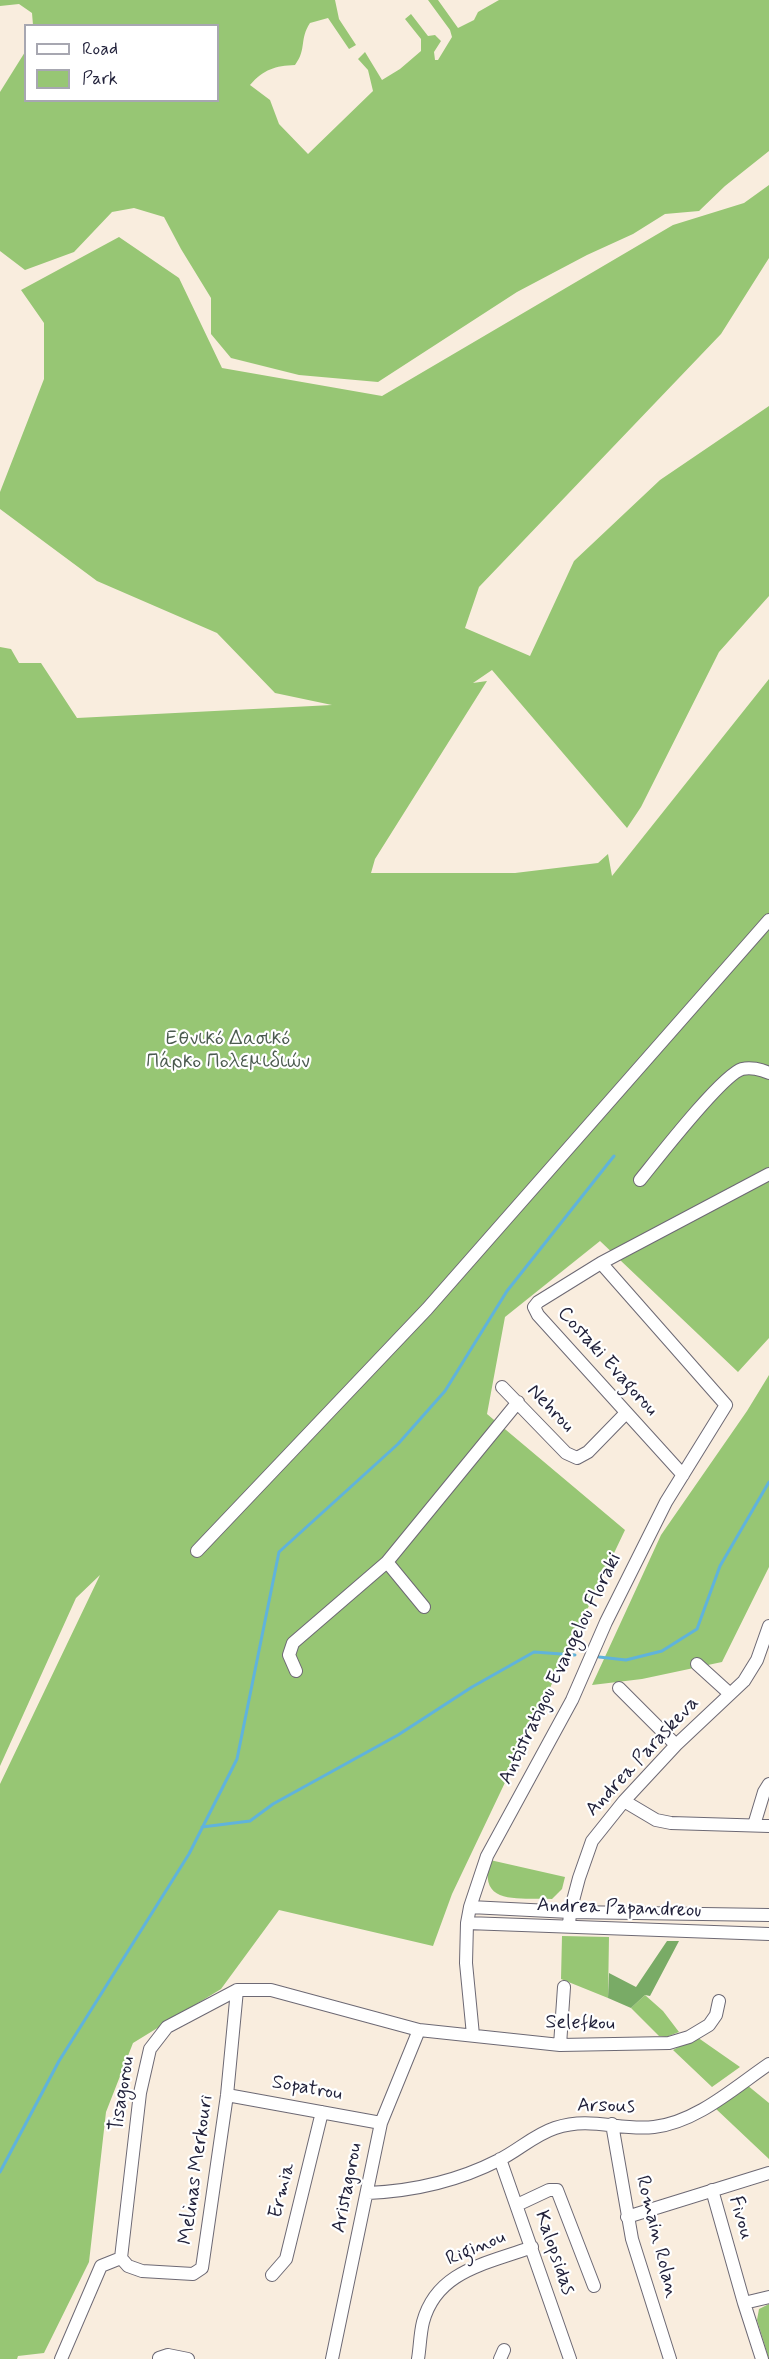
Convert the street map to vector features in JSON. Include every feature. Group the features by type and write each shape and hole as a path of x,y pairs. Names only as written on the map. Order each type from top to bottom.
{"street":[{"path":"197,1551 427,1309 769,920"},
{"path":"640,1180 721,1084 741,1070 761,1069 769,1073"},
{"path":"601,1263 769,1174"},
{"name":"Antistratigou Evangelou Floraki","path":"473,2035 466,1963 467,1923 488,1854 572,1700 606,1622 666,1502 726,1405 601,1263"},
{"name":"Costaki Evagorou","path":"601,1263 538,1302 534,1307 538,1315 683,1475"},
{"name":"Nehrou","path":"502,1387 567,1453 577,1458 588,1452 626,1413"},
{"path":"296,1671 289,1655 292,1643 387,1562 518,1402"},
{"path":"387,1562 424,1607"},
{"name":"Andrea Paraskeva","path":"569,1926 570,1912 580,1872 592,1841 624,1801 676,1745 744,1681 758,1660 769,1626"},
{"path":"697,1664 729,1693"},
{"path":"619,1688 676,1745"},
{"path":"754,1825 764,1792 769,1784"},
{"path":"624,1801 656,1820 671,1823 769,1826"},
{"name":"Andrea Papandreou","path":"470,1907 570,1912 769,1915"},
{"name":"Andrea Papandreou","path":"467,1923 769,1934"},
{"path":"560,2045 564,1987"},
{"name":"Tisagorou","path":"121,2258 141,2093 150,2049 167,2027 237,1990 272,1990 419,2030"},
{"name":"Melinas Merkouri","path":"121,2258 128,2266 142,2271 193,2274 202,2268 227,2095 237,1990"},
{"name":"Selefkou","path":"419,2030 560,2045 669,2043 689,2037 709,2025 716,2015 719,2001"},
{"name":"Aristagorou","path":"332,2359 381,2123 419,2030"},
{"name":"Arsous","path":"368,2193 403,2192 452,2179 500,2159 537,2136 556,2128 590,2122 655,2127 676,2121 699,2112 769,2064"},
{"name":"Sopatrou","path":"227,2095 381,2123"},
{"name":"Ermia","path":"272,2275 286,2259 322,2112"},
{"name":"Romain Rolan","path":"612,2124 627,2217 670,2359"},
{"name":"Kalopsidas","path":"500,2159 570,2359"},
{"path":"627,2217 768,2173"},
{"path":"517,2205 549,2190 557,2190 594,2286"},
{"name":"Fivou","path":"712,2190 762,2359"},
{"name":"Riginou","path":"418,2359 423,2321 435,2295 446,2283 459,2274 532,2247"},
{"path":"61,2359 101,2266 121,2258"},
{"path":"744,2303 769,2297"},
{"path":"159,2358 168,2355 188,2359"}],"green space":[{"path":"0,0 335,0 339,19 356,45 349,49 328,18 310,23 301,54 295,65 270,69 250,85 270,100 279,124 308,154 373,91 368,70 358,59 365,52 382,80 400,69 421,51 421,39 405,19 411,14 428,36 435,35 441,41 434,52 435,60 438,60 452,37 450,30 428,0 438,0 458,28 474,20 478,12 499,0 769,0 769,151 725,186 699,211 665,214 633,234 517,292 378,382 299,375 231,358 211,334 211,298 164,217 134,208 112,212 74,252 25,270 0,251 0,92 24,54 24,102 219,102 219,24 33,24 32,13 19,4 0,6"},
{"name":"Εθνικό Δασικό Πάρκο Πολεμιδιών","path":"769,185 769,258 721,334 479,587 465,628 530,656 574,561 660,480 769,406 769,596 719,652 641,807 627,828 492,670 473,683 487,681 375,859 371,873 515,873 598,863 608,854 612,876 769,679 769,1338 738,1372 600,1241 505,1317 487,1414 625,1530 452,1894 433,1946 279,1910 221,1989 133,2043 106,2112 89,2262 44,2353 18,2356 17,2359 0,2359 0,1784 100,1575 76,1598 0,1766 0,647 11,649 19,663 41,663 77,718 332,705 275,693 217,633 97,581 0,509 0,492 44,379 44,323 21,290 119,237 179,278 222,368 382,396 673,225 744,203"},
{"path":"769,1375 769,1567 722,1662 642,1679 592,1685 661,1535 747,1411"},
{"path":"490,1860 565,1877 562,1889 552,1899 504,1896 495,1892 490,1886 488,1875"},
{"path":"562,1936 609,1937 608,1998 561,1979"},
{"path":"667,1941 679,1941 650,1996 645,1995 631,2008 608,1998 609,1973 636,1987"},
{"path":"645,1995 663,2011 679,2032 666,2037 659,2036 631,2008"},
{"path":"697,2037 740,2067 712,2087 673,2050"},
{"path":"747,2085 769,2103 769,2159 715,2108"},
{"path":"769,2304 769,2359 757,2320 759,2309"}],"waterway":[{"path":"0,2172 59,2061 189,1854 237,1759 279,1552 398,1444 445,1391 507,1291 614,1156"},
{"path":"599,1657 626,1660 662,1651 697,1629 720,1566 769,1482"},
{"path":"202,1827 250,1821 273,1804 398,1735 472,1687 534,1652 575,1655"}]}
